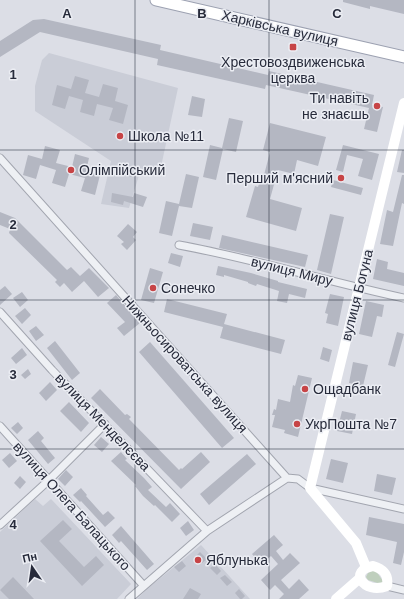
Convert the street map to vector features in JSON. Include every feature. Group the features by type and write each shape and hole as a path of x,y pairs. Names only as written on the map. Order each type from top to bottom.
{"main road":[{"name":"Харківська вулиця","path":"156,0 404,56"},
{"name":"вулиця Богуна","path":"310,488 360,288 404,102"},
{"name":"Нижньосироватська вулиця","path":"310,488 356,543 366,567"},
{"path":"336,599 360,578 362,571 366,567 373,566 384,571 387,576 387,586 376,588 367,586 360,578"}],"street":[{"name":"Нижньосироватська вулиця","path":"0,158 287,478 298,479 310,488"},
{"name":"вулиця Миру","path":"179,245 213,251 404,298"},
{"name":"вулиця Менделєєва","path":"0,312 52,370 207,530"},
{"path":"0,525 49,480 105,424"},
{"name":"вулиця Олега Балацького","path":"0,426 144,586"},
{"path":"129,599 207,530 287,478"},
{"path":"310,488 404,509"},
{"path":"387,586 404,590"}],"shaded area":[{"name":"Школа №11","path":"49,53 178,88 159,176 140,172 129,208 101,204 111,161 35,111 35,86 42,60"},
{"path":"35,499 43,506 51,499 131,584 117,599 0,599 0,532"},
{"name":"Яблунька","path":"201,545 250,599 137,599 147,589"}],"green space":[{"path":"376,571 383,581 381,584 368,580 366,577 368,573"}],"building":[{"path":"343,0 404,0 404,14 370,6 370,9 343,2"},
{"path":"44,19 161,45 160,50 268,75 269,71 374,95 372,105 383,107 377,132 364,129 369,108 266,85 265,89 157,65 158,59 40,32 0,57 0,41 33,20"},
{"path":"75,76 89,80 85,93 99,97 103,84 118,88 115,101 128,105 123,124 109,120 113,108 97,104 94,116 80,112 83,100 69,96 65,109 52,105 57,85 71,89"},
{"path":"192,96 205,99 202,117 188,115"},
{"path":"229,118 243,121 236,152 223,149 216,180 203,177 210,145 222,148"},
{"path":"270,123 326,137 318,166 297,160 294,174 278,170 270,199 302,208 296,231 246,217 255,186 258,187 262,174 264,175 270,152 263,150"},
{"path":"343,145 379,154 372,180 358,176 363,159 347,155 343,172 336,170"},
{"name":"Олімпійський","path":"45,146 60,150 56,163 72,167 75,154 89,158 86,171 100,175 95,195 81,191 85,178 69,174 65,187 52,183 56,170 40,165 36,179 23,175 28,155 42,159"},
{"path":"402,150 404,150 404,173 397,172"},
{"path":"128,168 134,169 132,177 126,176"},
{"path":"186,174 199,177 192,208 179,206 172,236 159,233 166,201 179,204"},
{"path":"402,175 404,175 404,204 402,203 393,246 380,244 387,210 393,212"},
{"path":"333,180 363,188 361,195 331,187"},
{"path":"112,193 133,197 134,193 147,197 143,207 124,201 123,205 111,202"},
{"path":"0,212 15,218 67,270 71,267 80,276 89,268 109,288 98,297 84,281 72,292 64,283 60,287 55,282 57,280 9,233 10,229 0,225"},
{"path":"330,214 344,217 331,274 317,270"},
{"path":"193,223 213,227 210,240 190,236"},
{"path":"128,224 137,232 133,237 136,240 127,250 121,244 124,242 117,236"},
{"path":"222,235 308,255 305,267 219,248"},
{"path":"171,253 183,256 180,267 168,263"},
{"path":"377,259 388,262 387,269 404,273 404,286 373,279"},
{"path":"218,266 251,273 278,282 307,289 305,298 289,294 287,303 277,301 279,291 257,284 256,286 224,275 224,277 216,275"},
{"path":"150,268 163,272 154,303 141,300"},
{"path":"5,286 12,294 0,305 0,290"},
{"path":"22,292 28,300 20,307 13,298"},
{"path":"330,294 344,297 338,326 326,323 328,314 325,313"},
{"path":"116,295 140,323 124,336 117,328 125,322 107,303"},
{"path":"167,299 227,314 224,324 285,340 281,354 220,338 223,327 164,312"},
{"path":"366,301 384,305 382,317 377,316 372,337 359,334"},
{"path":"25,308 31,315 22,324 15,316"},
{"path":"36,326 44,335 36,341 29,331"},
{"path":"397,332 404,334 395,367 388,365"},
{"path":"55,341 80,373 72,380 47,348"},
{"path":"150,342 234,438 222,448 139,352"},
{"path":"323,347 332,350 329,362 320,359"},
{"path":"22,348 27,355 16,364 11,358"},
{"path":"353,362 368,365 363,386 349,383"},
{"path":"28,369 31,374 25,379 21,375"},
{"path":"298,375 312,378 298,437 284,433 285,430 272,427 275,415 272,415 274,409 276,410 278,399 290,402 293,385 295,386"},
{"path":"50,382 57,390 46,401 39,393"},
{"path":"100,389 125,415 127,414 131,417 129,419 179,470 201,452 210,462 181,489 91,398"},
{"path":"69,402 89,423 81,432 60,411"},
{"path":"342,411 356,414 352,434 337,431"},
{"path":"18,422 23,428 17,434 11,428"},
{"path":"38,431 44,438 41,441 55,458 48,464 28,440"},
{"path":"101,437 109,444 102,452 94,445"},
{"path":"121,452 127,459 125,460 152,487 148,490 166,507 170,503 180,514 172,522 155,505 154,506 143,496 135,486 136,485 111,461"},
{"path":"10,453 17,461 9,468 2,460"},
{"path":"247,454 256,464 209,505 200,494"},
{"path":"331,459 348,463 343,483 326,479"},
{"path":"66,470 73,477 65,486 58,479"},
{"path":"377,474 396,478 392,495 374,491"},
{"path":"20,476 26,482 20,489 14,483"},
{"path":"81,488 103,515 108,511 115,518 105,527 81,501 80,502 73,495"},
{"path":"369,517 404,524 404,552 401,565 393,563 397,542 366,535"},
{"path":"63,520 72,529 59,541 84,567 96,556 104,565 82,586 40,541"},
{"path":"188,521 194,530 186,536 180,528"},
{"path":"121,526 154,564 147,570 121,541 119,543 112,535"},
{"path":"274,535 283,545 276,551 283,560 290,553 300,563 281,580 289,589 299,579 309,590 299,599 279,599 284,594 275,585 270,590 261,580 278,564 271,556 261,564 252,554"},
{"path":"200,552 207,559 202,563 196,556"},
{"path":"182,561 186,566 179,572 174,567"},
{"path":"215,564 221,571 217,575 210,568"},
{"path":"225,575 232,582 227,586 220,578"},
{"path":"13,577 34,599 9,599 0,590"},
{"path":"190,588 201,594 198,599 183,599"},
{"path":"239,589 245,596 242,599 240,599 235,593"}],"place":[{"name":"Хрестовоздвиженська церква","path":"293,47"},
{"name":"Ти навіть не знаєшь","path":"377,106"},
{"name":"Школа №11","path":"120,136"},
{"name":"Олімпійський","path":"71,170"},
{"name":"Перший м'ясний","path":"341,178"},
{"name":"Сонечко","path":"153,288"},
{"name":"Ощадбанк","path":"305,389"},
{"name":"УкрПошта №7","path":"297,424"},
{"name":"Яблунька","path":"198,560"}]}
